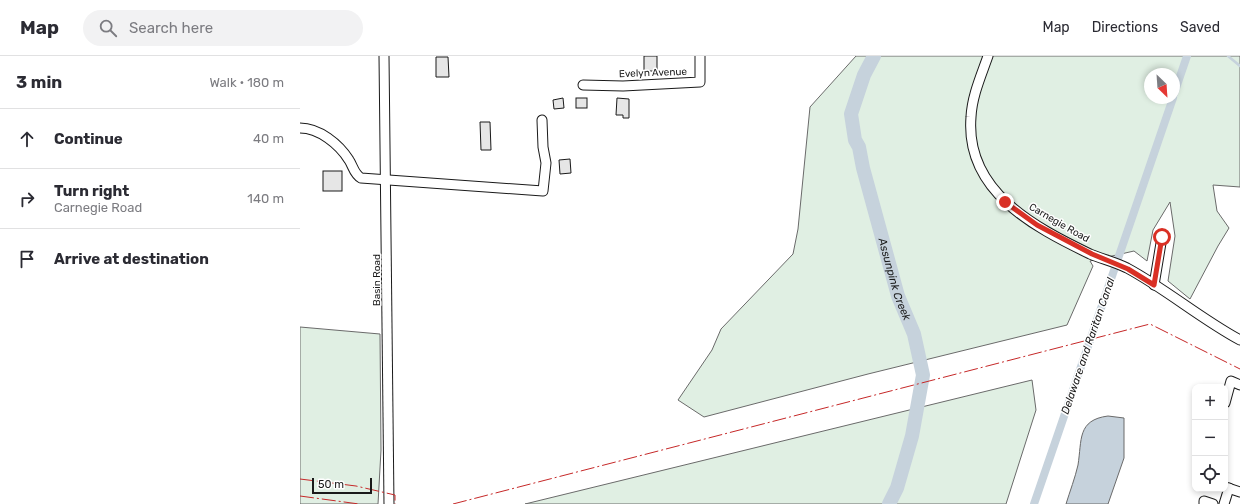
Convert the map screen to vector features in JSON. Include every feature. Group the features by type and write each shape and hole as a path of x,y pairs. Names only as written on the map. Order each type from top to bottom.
{"street":[{"name":"Basin Road","path":"384,56 387,179 389,504"},
{"name":"Evelyn Avenue","path":"582,85 623,86 700,82 700,56"},
{"name":"Carnegie Road","path":"988,56 976,90 971,117 973,146 983,174 998,196 1024,217 1092,254 1128,269 1240,340"},
{"path":"300,128 315,132 327,138 350,160 357,176 361,178 544,191 546,163 543,147 542,120"},
{"path":"1154,285 1162,237"},
{"path":"1228,398 1236,383"},
{"path":"1228,488 1240,492"},
{"path":"1224,504 1226,492"}],"green space":[{"path":"856,56 1240,56 1240,187 1213,185 1217,211 1229,228 1190,299 1168,281 1175,236 1170,202 1153,230 1147,261 1134,251 1090,261 1093,266 1067,325 868,374 704,417 678,400 712,350 721,329 793,254 798,229 810,107"},
{"path":"300,327 380,334 381,450 378,504 300,504"},
{"path":"1032,380 1036,410 1006,504 525,504"}],"shaded area":[{"path":"1108,416 1124,418 1124,458 1108,504 1066,504 1078,465 1083,433 1091,422 1098,418"}],"building":[{"path":"644,56 657,56 657,71 644,71"},
{"path":"436,57 448,57 449,77 436,77"},
{"path":"563,98 564,108 554,109 553,100"},
{"path":"576,98 587,98 587,108 576,108"},
{"path":"617,98 629,99 629,118 623,118 623,115 616,115"},
{"path":"480,122 490,122 491,150 481,150"},
{"path":"570,159 571,173 560,174 559,160"},
{"path":"323,171 342,171 342,191 323,191"}],"waterway":[{"name":"Assunpink Creek","path":"874,56 864,75 851,114 855,140 859,147 863,168 898,296 914,334 923,375 912,436 897,488 889,504"},
{"name":"Delaware and Raritan Canal","path":"1180,76 1187,56"},
{"path":"1228,56 1240,66"},
{"name":"Delaware and Raritan Canal","path":"1034,504 1171,104"}],"power":[{"path":"453,504 1150,324 1240,369"},
{"path":"300,479 356,486 395,495 395,504"},
{"path":"300,496 359,504"}],"route":[{"path":"1005,202 1014,210 1037,225 1092,254 1128,269 1154,285 1162,237"}]}
